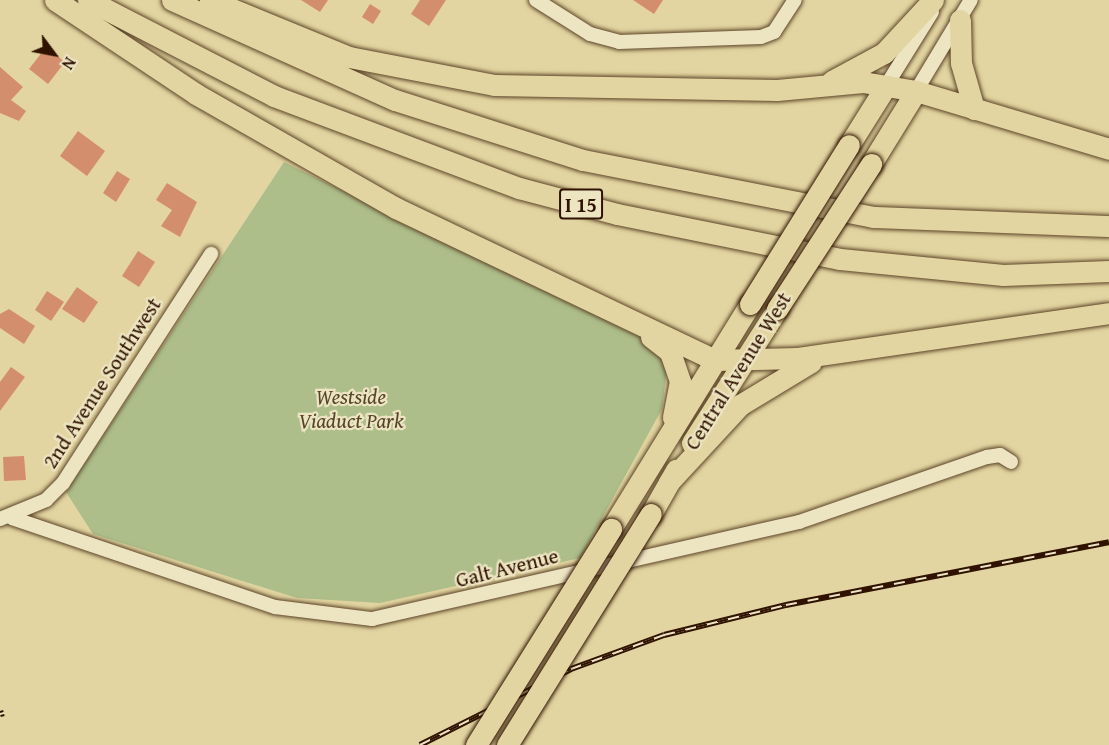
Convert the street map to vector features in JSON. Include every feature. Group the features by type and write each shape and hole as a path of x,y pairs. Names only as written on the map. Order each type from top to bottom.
{"highway":[{"path":"55,0 279,143 396,208 714,360 744,363 1109,313"},
{"name":"I 15","path":"88,0 274,96 434,159 552,196 840,259 1003,275 1109,272"},
{"name":"I 15","path":"172,0 395,100 583,160 873,216 1109,226"},
{"path":"210,0 349,57 494,85 822,86 863,82 916,91 1109,149"},
{"path":"822,86 884,53 933,0"},
{"path":"960,20 961,63 974,109"},
{"name":"Central Avenue West","path":"476,745 886,86"},
{"name":"Central Avenue West","path":"507,745 777,309 916,91"},
{"path":"626,319 670,352 680,381 669,433"},
{"path":"669,482 766,385 800,365 873,345"},
{"path":"481,745 492,718"}],"street":[{"path":"536,0 590,34 619,42 742,39 774,32 795,0"},
{"name":"Central Avenue West","path":"886,86 939,0"},
{"name":"Central Avenue West","path":"916,91 971,0"},
{"name":"2nd Avenue Southwest","path":"6,518 46,500 63,483 211,254"},
{"name":"Galt Avenue","path":"6,518 275,607 372,619 799,522 987,457 1011,462"}],"green space":[{"name":"Westside Viaduct Park","path":"284,162 647,340 667,368 662,409 580,558 380,603 297,598 93,534 66,492"}],"building":[{"path":"301,0 328,0 320,12"},
{"path":"420,0 446,0 429,26 411,14"},
{"path":"633,0 663,0 654,14"},
{"path":"370,4 381,11 373,24 362,17"},
{"path":"46,47 65,62 48,84 29,69"},
{"path":"0,67 23,87 11,100 26,111 19,121 0,113"},
{"path":"78,131 105,151 87,176 60,156"},
{"path":"117,171 130,179 116,202 103,193"},
{"path":"167,183 197,202 180,237 161,226 172,210 156,200"},
{"path":"138,251 155,262 139,287 122,276"},
{"path":"77,287 98,302 84,323 62,309"},
{"path":"47,291 64,302 51,321 35,310"},
{"path":"9,309 35,326 24,344 0,328 0,314"},
{"path":"11,367 25,377 0,411 0,382"},
{"path":"24,456 26,480 4,481 3,457"}],"railway":[{"path":"420,745 571,669 664,635 786,605 1109,542"},
{"path":"0,714 4,713"}]}
